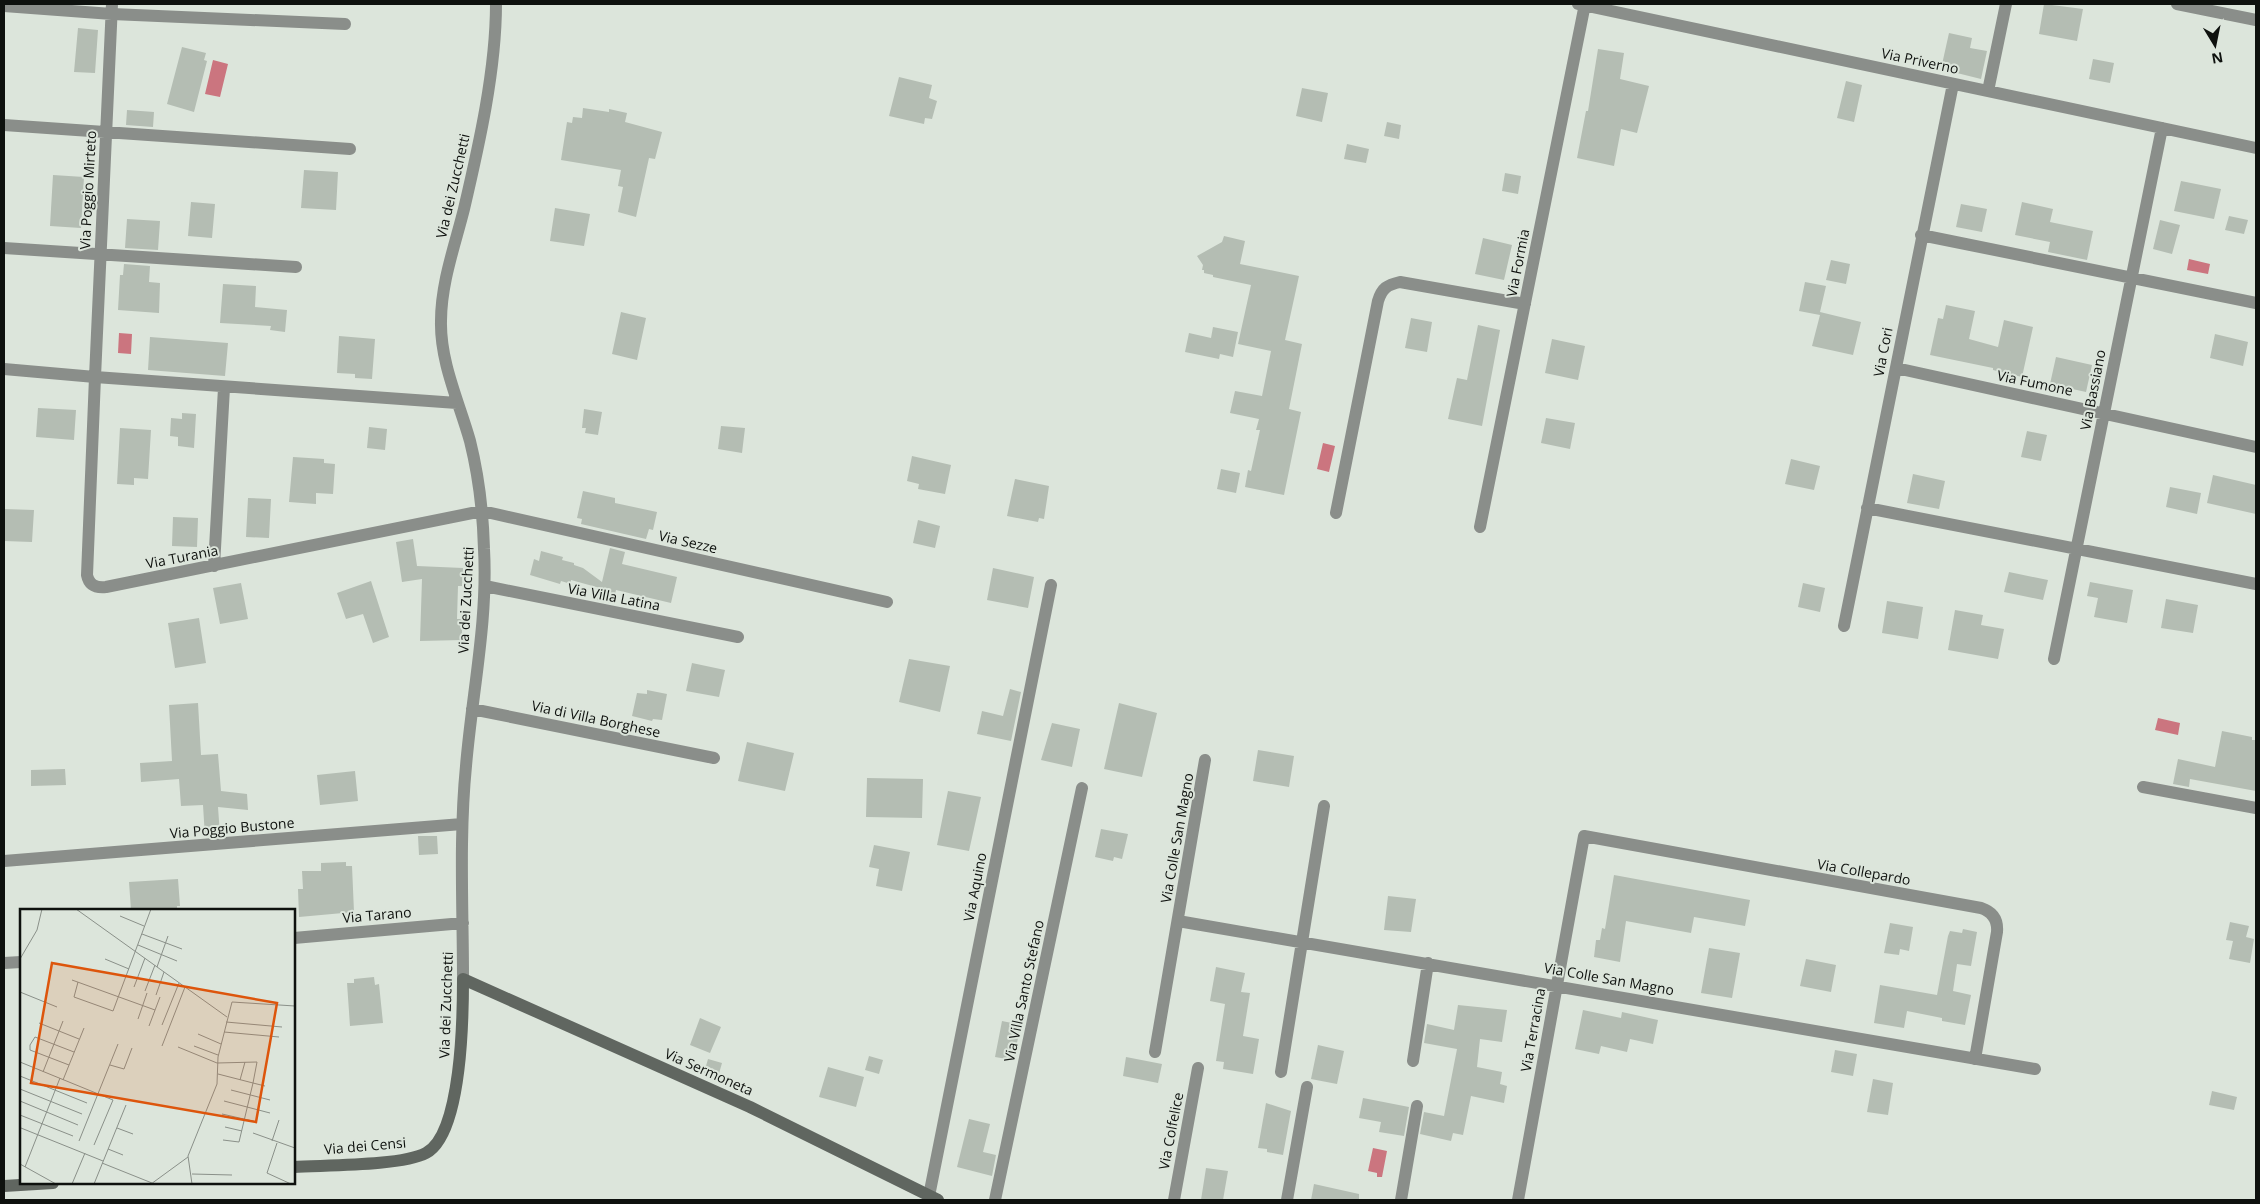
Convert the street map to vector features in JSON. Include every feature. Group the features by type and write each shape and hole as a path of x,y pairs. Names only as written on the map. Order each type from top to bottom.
{"street":[{"name":"Via dei Zucchetti","path":"436,1144 447,1118 458,1076 463,1029 462,824 485,586 482,511 474,461 442,344 442,310 447,279 469,188 480,132 494,40 496,4"},
{"name":"Via Priverno","path":"1582,4 2256,148"},
{"name":"Via Formia","path":"1480,527 1582,4"},
{"path":"1988,91 2006,4"},
{"path":"2177,4 2256,20"},
{"path":"4,6 112,9 345,24"},
{"name":"Via Poggio Mirteto","path":"95,377 112,9"},
{"name":"Via Cori","path":"1844,626 1921,235 1953,84"},
{"path":"4,124 350,149"},
{"name":"Via Bassiano","path":"2054,659 2162,128"},
{"path":"1921,235 2256,303"},
{"path":"4,248 100,253 296,268"},
{"path":"1336,512 1378,301 1382,290 1392,284 1406,283 1525,304"},
{"name":"Via Fumone","path":"1896,368 2256,447"},
{"path":"4,369 224,388 458,403"},
{"name":"Via Turania","path":"95,377 87,575 88,581 94,586 106,587 482,511"},
{"path":"214,566 224,388"},
{"path":"1867,508 2256,584"},
{"name":"Via Sezze","path":"482,511 887,602"},
{"name":"Via Aquino","path":"933,1198 1051,585"},
{"name":"Via Villa Latina","path":"485,586 738,637"},
{"name":"Via di Villa Borghese","path":"472,709 714,758"},
{"name":"Via Colle San Magno","path":"1155,1052 1205,760"},
{"path":"2143,787 2256,808"},
{"name":"Via Villa Santo Stefano","path":"995,1200 1082,788"},
{"path":"1281,1072 1324,806"},
{"name":"Via Poggio Bustone","path":"4,861 462,824"},
{"name":"Via Terracina","path":"1518,1200 1584,836"},
{"name":"Via Collepardo","path":"1584,836 1981,908 1990,912 1997,922 1997,932 1976,1059"},
{"name":"Via Colle San Magno","path":"1178,921 1557,985 2034,1069"},
{"name":"Via Tarano","path":"295,938 463,923"},
{"path":"4,963 20,962"},
{"path":"1413,1061 1428,963"},
{"name":"Via Sermoneta","path":"463,979 742,1104 933,1198"},
{"name":"Via Colfelice","path":"1174,1200 1198,1068"},
{"path":"1287,1200 1307,1087"},
{"path":"1401,1200 1417,1106"},
{"name":"Via dei Censi","path":"295,1167 397,1160 424,1154 436,1144"},
{"path":"4,1186 37,1184"}],"shaded area":[{"path":"213,60 228,64 220,97 205,94"},
{"path":"2189,259 2210,264 2208,274 2187,270"},
{"path":"119,333 132,334 131,354 118,353"},
{"path":"1323,443 1335,446 1329,472 1317,469"},
{"path":"2158,718 2180,723 2178,735 2155,730"},
{"path":"1373,1148 1387,1151 1382,1177 1377,1177 1377,1173 1368,1171"}],"building":[{"path":"2044,4 2083,9 2077,41 2039,34"},
{"path":"78,28 98,30 95,73 74,72"},
{"path":"1949,33 1972,38 1970,48 1987,51 1981,79 1941,69"},
{"path":"182,47 206,53 204,60 207,61 194,112 167,104"},
{"path":"1598,49 1624,53 1620,79 1649,86 1637,133 1621,129 1614,166 1577,158 1586,111 1588,111"},
{"path":"2093,59 2114,63 2110,83 2089,79"},
{"path":"899,77 932,85 929,98 937,101 932,119 925,118 924,124 889,116"},
{"path":"1846,81 1862,85 1854,122 1837,118"},
{"path":"1302,88 1328,93 1322,122 1296,116"},
{"path":"583,108 609,112 609,109 627,113 625,122 662,132 655,159 649,158 636,217 618,212 623,187 618,186 621,170 561,160 567,122 572,123 573,117 582,118"},
{"path":"127,110 154,112 153,127 126,125"},
{"path":"1387,122 1401,125 1399,139 1384,136"},
{"path":"1347,144 1369,149 1366,163 1344,159"},
{"path":"304,170 338,172 336,210 301,208"},
{"path":"1505,173 1521,176 1518,194 1502,191"},
{"path":"53,175 84,177 81,228 50,226"},
{"path":"2181,181 2221,189 2214,219 2174,211"},
{"path":"191,202 215,204 212,238 188,236"},
{"path":"2022,202 2053,209 2050,222 2093,231 2087,260 2048,252 2050,242 2015,235"},
{"path":"1961,204 1987,209 1982,232 1956,227"},
{"path":"555,208 590,214 584,246 550,241"},
{"path":"2229,216 2248,220 2244,234 2225,230"},
{"path":"127,219 160,221 158,250 125,248"},
{"path":"2160,220 2180,225 2172,254 2153,249"},
{"path":"1224,236 1245,241 1240,264 1299,276 1285,340 1302,344 1289,409 1301,412 1284,495 1245,487 1248,470 1251,471 1260,430 1256,430 1259,419 1230,413 1235,391 1262,396 1271,351 1238,344 1251,285 1213,277 1213,275 1204,273 1204,270 1202,270 1203,265 1197,256 1222,242"},
{"path":"1483,238 1512,245 1504,280 1475,274"},
{"path":"1831,260 1850,264 1846,284 1826,280"},
{"path":"124,264 150,266 149,282 160,283 159,313 118,310 120,275 123,275"},
{"path":"1805,282 1826,286 1820,312 1861,322 1853,355 1812,346 1820,315 1799,311"},
{"path":"223,284 256,286 255,307 287,310 285,332 270,330 271,326 220,323"},
{"path":"1946,305 1975,311 1969,339 1998,347 2004,320 2033,327 2022,377 1993,370 1993,368 1930,355 1938,318 1943,319"},
{"path":"621,312 646,318 637,360 612,354"},
{"path":"1411,318 1432,322 1427,352 1405,348"},
{"path":"1478,325 1500,330 1482,426 1448,419 1457,378 1467,380"},
{"path":"1213,327 1238,332 1233,357 1220,354 1219,359 1185,352 1189,333 1211,338"},
{"path":"2215,334 2248,342 2243,366 2210,358"},
{"path":"339,336 375,339 372,379 355,378 355,374 337,373"},
{"path":"150,337 228,343 225,376 148,370"},
{"path":"1552,339 1585,346 1578,380 1545,373"},
{"path":"2056,357 2092,365 2086,392 2050,384"},
{"path":"38,408 76,410 74,440 36,437"},
{"path":"584,409 602,412 598,435 585,433 586,428 582,428"},
{"path":"182,413 196,414 194,448 178,446 178,437 170,436 171,418 182,419"},
{"path":"1546,418 1575,423 1570,449 1541,443"},
{"path":"721,426 745,428 742,453 718,449"},
{"path":"369,427 387,429 385,450 367,448"},
{"path":"120,428 151,430 148,479 134,478 134,485 117,484"},
{"path":"2027,431 2047,435 2041,461 2021,457"},
{"path":"912,456 951,465 945,494 918,489 919,484 907,481"},
{"path":"293,457 324,459 324,463 335,464 333,494 316,493 316,504 289,502"},
{"path":"1791,459 1820,466 1814,490 1785,484"},
{"path":"1221,469 1240,473 1236,493 1217,489"},
{"path":"1913,474 1945,481 1939,509 1907,503"},
{"path":"2213,475 2256,485 2256,514 2207,503"},
{"path":"1015,479 1049,486 1044,519 1039,518 1038,522 1007,516"},
{"path":"2170,487 2201,493 2197,514 2166,507"},
{"path":"583,491 615,498 615,503 657,512 653,530 649,529 646,539 581,524 582,519 577,518"},
{"path":"248,498 271,499 269,538 246,537"},
{"path":"4,509 34,510 32,542 4,541"},
{"path":"173,517 198,518 197,547 172,546"},
{"path":"918,520 940,526 935,548 913,543"},
{"path":"413,539 417,566 463,568 462,586 458,586 457,619 462,619 462,640 420,641 422,579 402,582 396,542"},
{"path":"610,548 625,552 622,564 677,577 671,603 616,590 613,603 597,600 600,588 571,580 571,584 561,581 560,584 530,575 534,559 539,561 541,551 563,557 562,560 574,563 574,565 583,568 602,582"},
{"path":"993,568 1034,577 1028,608 987,600"},
{"path":"2009,572 2048,580 2043,600 2004,592"},
{"path":"371,581 389,637 373,643 363,614 346,619 337,593"},
{"path":"2090,582 2133,590 2127,623 2094,617 2098,598 2087,596"},
{"path":"241,583 248,619 220,624 213,588"},
{"path":"1803,583 1825,588 1820,612 1798,607"},
{"path":"2166,599 2198,605 2193,633 2161,628"},
{"path":"1887,601 1923,607 1918,639 1882,633"},
{"path":"1955,610 1983,615 1981,625 2004,629 1998,659 1948,650"},
{"path":"199,618 206,663 175,668 168,623"},
{"path":"909,659 950,666 940,712 899,702"},
{"path":"692,663 725,670 719,697 686,691"},
{"path":"1010,689 1021,692 1011,741 977,734 982,711 1003,716"},
{"path":"647,690 667,694 662,720 653,719 652,721 632,716 637,693 647,694"},
{"path":"198,703 201,755 218,754 221,791 247,794 248,810 218,807 220,835 205,837 203,805 181,806 179,779 141,782 140,763 172,761 169,705"},
{"path":"1119,703 1157,713 1142,777 1104,769"},
{"path":"1052,723 1080,729 1072,767 1041,760"},
{"path":"2222,731 2252,737 2252,740 2256,740 2256,791 2190,779 2189,787 2173,784 2178,759 2215,767"},
{"path":"747,742 794,753 785,791 738,781"},
{"path":"1258,750 1294,756 1289,787 1253,781"},
{"path":"65,769 66,785 31,786 31,770"},
{"path":"355,771 358,801 320,805 317,775"},
{"path":"867,778 923,779 922,818 866,817"},
{"path":"948,791 981,797 969,851 937,845"},
{"path":"1101,829 1128,834 1122,859 1114,857 1113,861 1095,857"},
{"path":"418,836 437,836 438,854 419,855"},
{"path":"874,845 910,852 902,891 876,886 879,869 869,867"},
{"path":"346,862 346,866 352,866 354,912 299,917 298,889 303,889 302,871 321,871 321,863"},
{"path":"1614,875 1750,900 1745,926 1694,917 1691,933 1626,921 1620,962 1594,957 1596,940 1600,940 1602,928 1605,929"},
{"path":"178,879 180,906 177,906 177,909 131,909 129,882"},
{"path":"1388,896 1416,899 1411,932 1384,930"},
{"path":"2230,922 2249,926 2246,937 2254,939 2250,963 2229,959 2233,941 2226,940"},
{"path":"1890,923 1913,927 1909,951 1900,949 1899,955 1884,953"},
{"path":"1963,929 1977,932 1971,966 1957,964 1953,991 1971,995 1965,1025 1942,1021 1942,1018 1907,1011 1904,1028 1874,1023 1880,985 1937,995 1948,936 1950,931 1962,933"},
{"path":"1709,948 1740,953 1732,998 1701,993"},
{"path":"1806,959 1836,965 1831,992 1800,986"},
{"path":"1216,967 1245,973 1241,992 1250,993 1243,1036 1259,1039 1253,1074 1223,1069 1224,1062 1216,1061 1225,1004 1210,1001"},
{"path":"374,977 375,985 379,984 383,1023 350,1026 347,983 354,983 354,979"},
{"path":"1458,1005 1507,1010 1502,1042 1480,1039 1477,1067 1502,1072 1500,1084 1507,1086 1504,1103 1471,1096 1463,1135 1453,1133 1451,1141 1420,1134 1424,1112 1444,1116 1457,1049 1424,1043 1427,1024 1454,1030"},
{"path":"1583,1010 1621,1018 1622,1012 1658,1020 1653,1044 1630,1039 1627,1052 1601,1046 1599,1054 1575,1049"},
{"path":"700,1018 721,1027 710,1053 690,1045"},
{"path":"1002,1021 1021,1025 1013,1060 995,1057"},
{"path":"1318,1045 1344,1051 1337,1084 1311,1079"},
{"path":"1835,1050 1857,1054 1853,1076 1831,1072"},
{"path":"869,1056 883,1060 879,1074 865,1070"},
{"path":"1126,1057 1162,1064 1158,1083 1123,1076"},
{"path":"708,1059 722,1063 718,1077 704,1073"},
{"path":"828,1067 864,1077 856,1107 819,1097"},
{"path":"1873,1079 1893,1083 1888,1115 1867,1112"},
{"path":"2212,1091 2237,1097 2234,1110 2209,1105"},
{"path":"1363,1098 1409,1107 1404,1136 1379,1132 1381,1122 1359,1118"},
{"path":"1266,1103 1291,1111 1283,1155 1258,1148"},
{"path":"969,1119 990,1124 983,1152 996,1155 992,1176 957,1167"},
{"path":"1206,1168 1228,1171 1223,1200 1201,1200"},
{"path":"1314,1184 1359,1194 1359,1200 1311,1200"}]}
